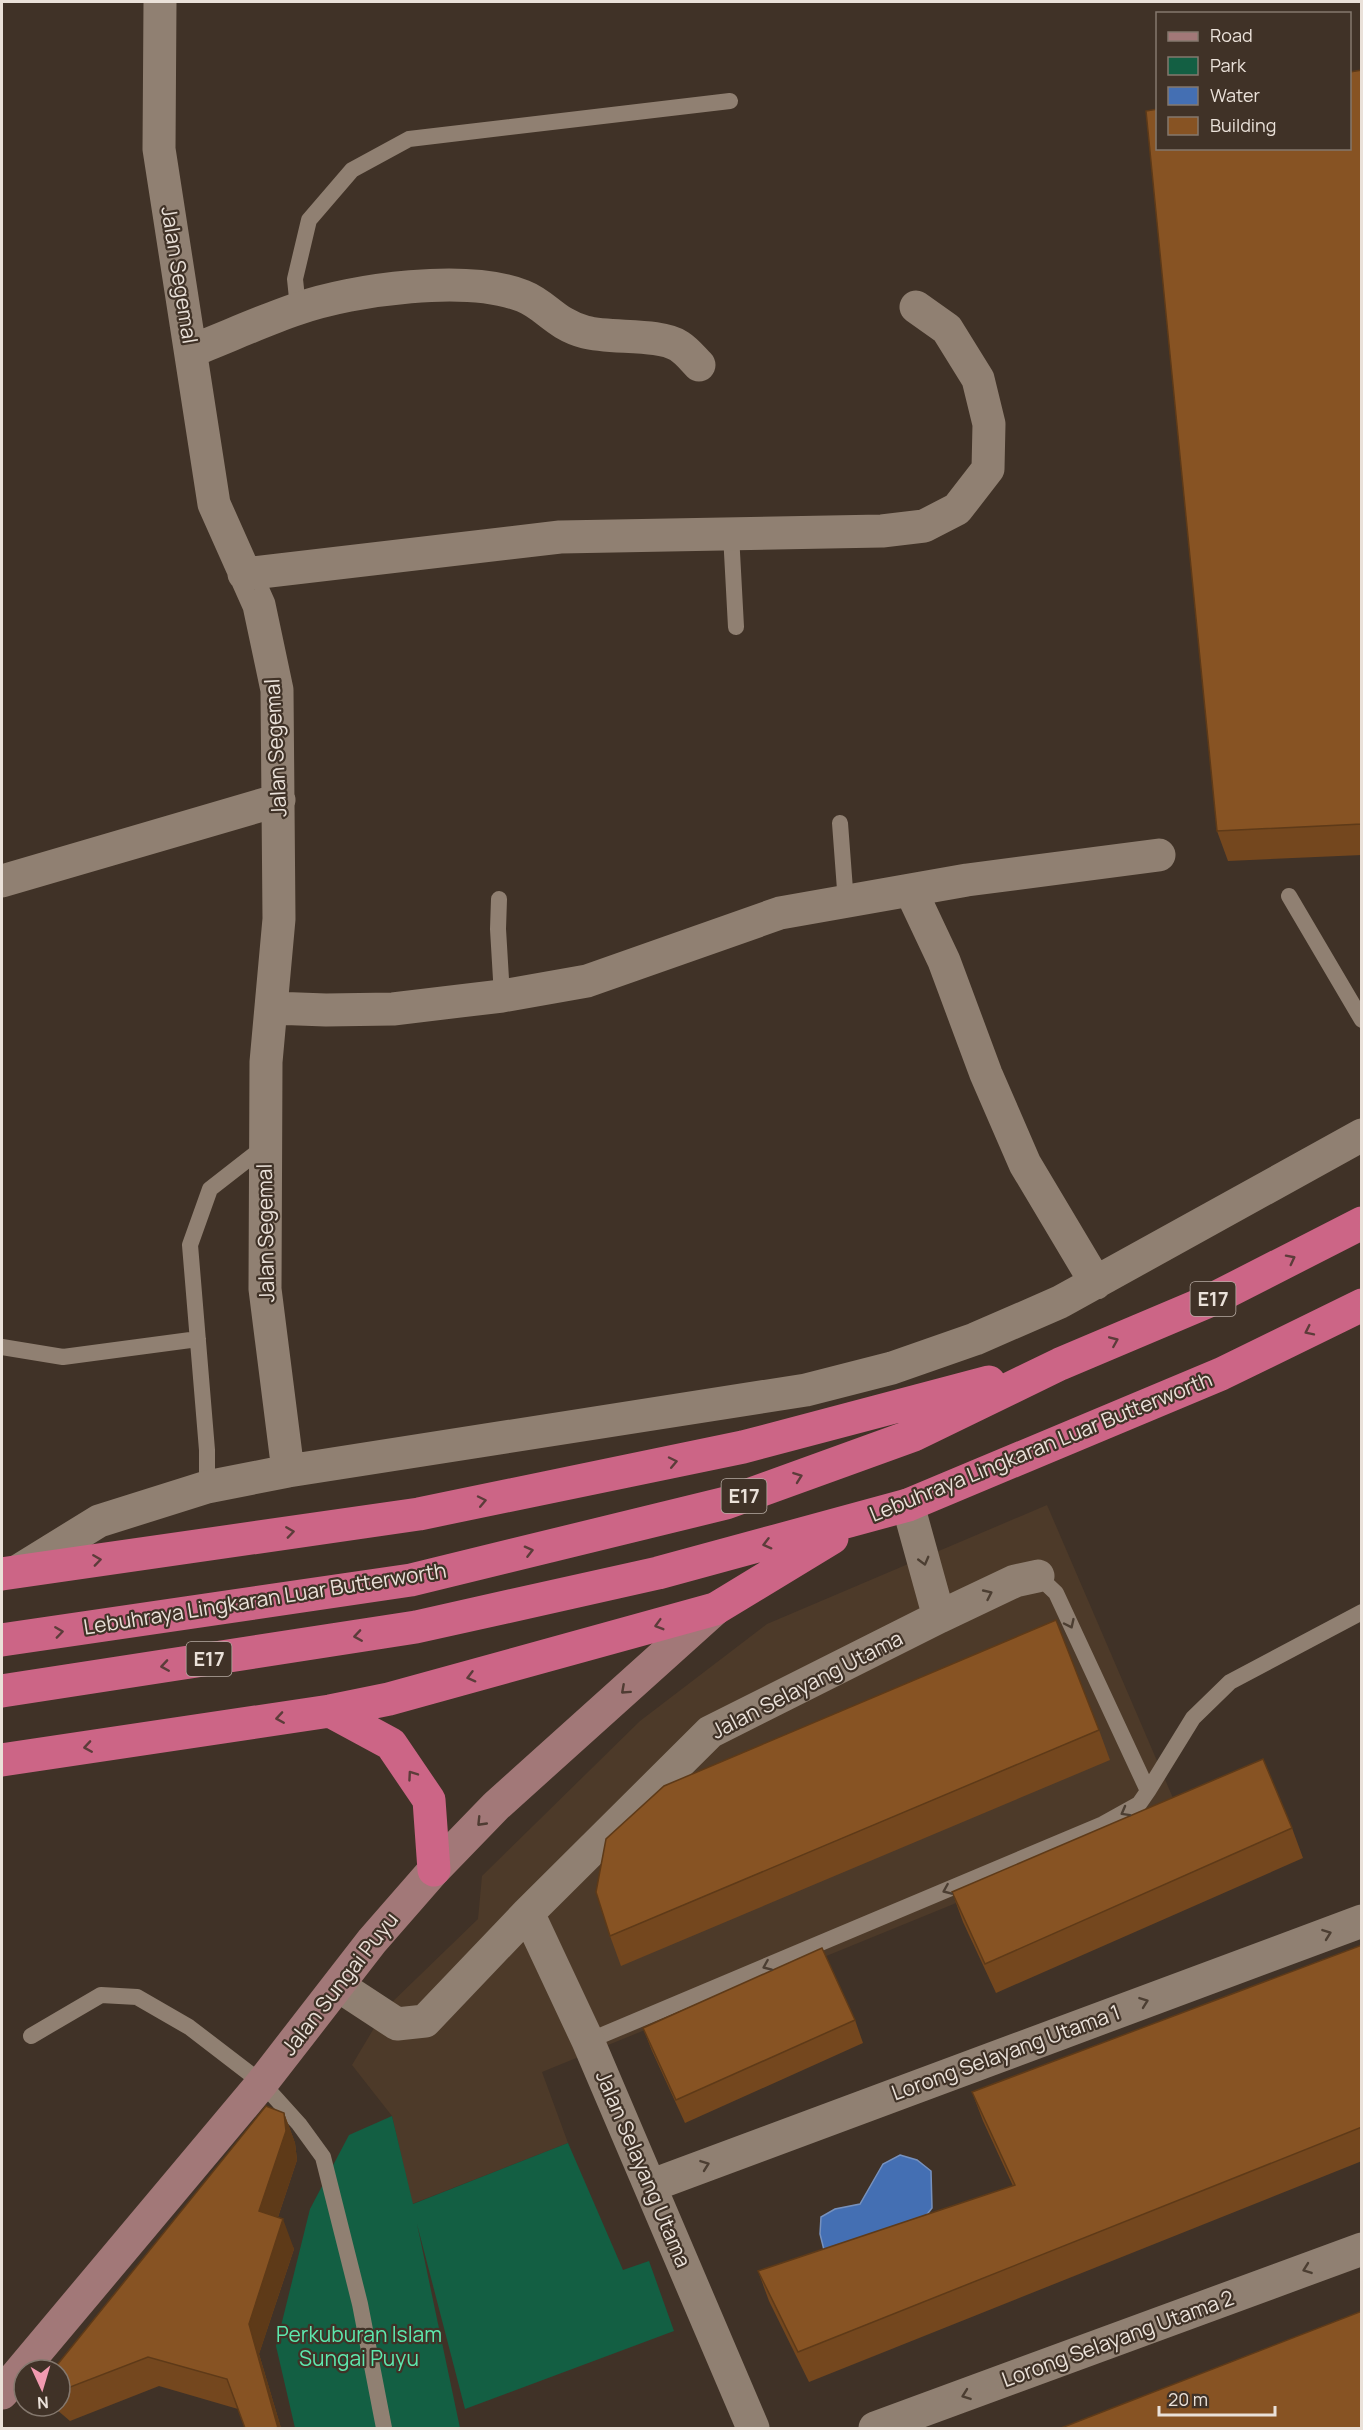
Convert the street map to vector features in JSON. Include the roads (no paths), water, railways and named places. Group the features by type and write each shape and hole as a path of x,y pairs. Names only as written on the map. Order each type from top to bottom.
{"highway":[{"name":"Lebuhraya Lingkaran Luar Butterworth","path":"2,1640 411,1580 726,1503 915,1435 1060,1364 1209,1301 1362,1223"},
{"name":"Lebuhraya Lingkaran Luar Butterworth","path":"2,1691 416,1627 658,1574 864,1519 908,1504 1221,1374 1362,1305"},
{"path":"10,1572 419,1514 743,1448 1060,1364"},
{"path":"2,1760 330,1711 389,1699 715,1609 864,1519"},
{"path":"330,1711 391,1744 429,1800 434,1870"}],"main road":[{"name":"Jalan Sungai Puyu","path":"2,2393 262,2083 372,1941 434,1870 496,1806 715,1609"}],"street":[{"name":"Jalan Segemal","path":"160,2 159,149 214,504 259,605 277,690 279,919 266,1062 265,1289 288,1471"},
{"path":"191,351 298,308 340,297 428,285 485,287 524,296 566,327 603,337 656,340 678,345 699,365"},
{"path":"244,574 560,537 882,531 924,526 957,509 988,469 989,424 978,379 947,329 916,307"},
{"path":"2,882 279,800"},
{"path":"272,1008 393,1009 502,996 587,981 780,913 967,880 1159,855"},
{"path":"911,891 944,961 986,1074 1026,1164 1096,1283"},
{"path":"10,1572 99,1521 207,1487 288,1471 806,1390 892,1368 975,1339 1096,1283 1362,1135"},
{"path":"908,1504 939,1617"},
{"name":"Jalan Selayang Utama","path":"339,1986 397,2024 425,2021 528,1912 710,1732 939,1617 1016,1581 1038,1576"},
{"name":"Jalan Selayang Utama","path":"528,1912 588,2041 753,2428"},
{"name":"Lorong Selayang Utama 1","path":"650,2186 1362,1921"},
{"name":"Lorong Selayang Utama 2","path":"875,2428 1362,2249"}],"lane":[{"path":"298,308 294,279 309,220 352,170 409,139 730,101"},
{"path":"731,534 736,627"},
{"path":"840,823 846,903"},
{"path":"1289,896 1362,1020"},
{"path":"499,899 498,928 502,996"},
{"path":"207,1487 207,1450 190,1245 210,1189 264,1147"},
{"path":"2,1347 63,1357 198,1339"},
{"path":"1038,1576 1056,1593 1148,1791"},
{"path":"588,2041 1102,1824 1139,1804 1193,1718 1230,1682 1362,1612"},
{"path":"31,2036 100,1995 137,1997 189,2027 262,2083 299,2124 323,2157 360,2304 384,2428"}],"water":[{"path":"900,2155 917,2160 931,2171 932,2208 921,2222 825,2254 820,2234 821,2217 835,2209 860,2204 883,2164"}],"park label":[{"name":"Perkuburan Islam Sungai Puyu","path":"359,2347"}]}
